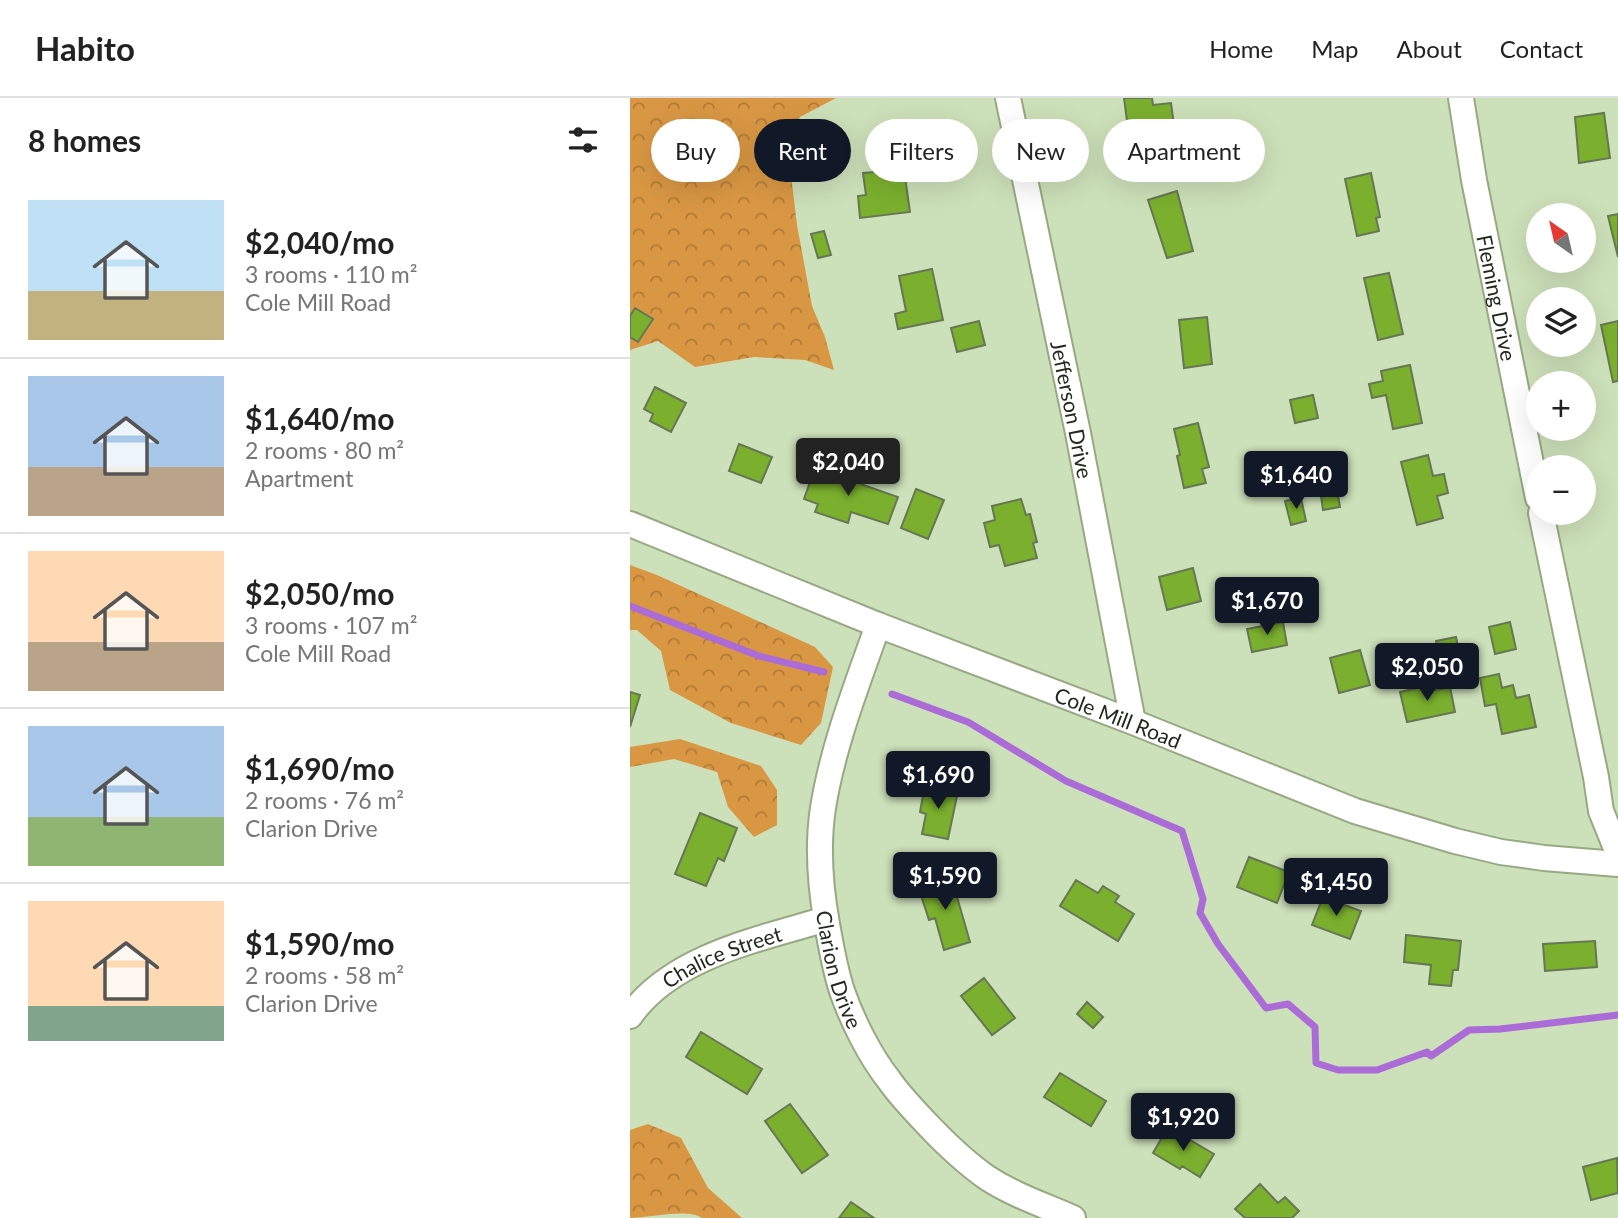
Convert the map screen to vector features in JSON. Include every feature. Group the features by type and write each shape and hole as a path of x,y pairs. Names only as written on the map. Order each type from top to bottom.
{"street":[{"name":"Jefferson Drive","path":"1008,98 1078,433 1133,722"},
{"name":"Fleming Drive","path":"1461,98 1474,180 1529,455"},
{"name":"Cole Mill Road","path":"630,524 878,625 1133,722 1355,811 1501,852 1618,864"},
{"path":"1544,525 1601,811 1618,853"},
{"name":"Clarion Drive","path":"878,625 842,730 823,810 819,861 826,919 841,990 873,1056 899,1093 952,1149 987,1177 1012,1192 1073,1218"},
{"name":"Chalice Street","path":"630,1016 637,1006 667,981 696,962 826,919"}],"green space":[{"path":"630,98 836,98 799,119 754,119 754,182 792,182 812,306 825,337 834,370 805,360 754,357 695,367 658,341 630,350"},
{"path":"630,565 815,647 833,667 821,723 801,745 731,723 670,690 661,651 637,630 630,630"},
{"path":"680,739 761,766 777,790 777,825 754,837 728,807 717,772 674,759 630,767 630,747"},
{"path":"648,1124 681,1138 708,1188 742,1218 702,1218 678,1214 630,1218 630,1130"}],"building":[{"path":"1124,98 1152,98 1153,105 1171,103 1173,119 1127,119"},
{"path":"1604,113 1610,158 1579,163 1575,117"},
{"path":"863,173 865,182 906,182 910,212 860,218 858,196 866,195"},
{"path":"1371,173 1380,217 1376,218 1379,231 1357,236 1345,179"},
{"path":"1177,191 1193,251 1167,258 1148,200"},
{"path":"1618,214 1618,257 1608,216"},
{"path":"824,231 831,255 818,258 811,234"},
{"path":"932,269 943,320 898,329 895,314 906,311 899,276"},
{"path":"1389,273 1403,334 1378,340 1364,278"},
{"path":"635,308 653,319 638,342 630,337 630,316"},
{"path":"1207,317 1212,364 1184,368 1179,320"},
{"path":"979,321 985,345 957,352 951,328"},
{"path":"1618,321 1618,381 1613,382 1601,325"},
{"path":"1410,365 1422,423 1393,429 1386,395 1372,398 1369,384 1383,381 1381,371"},
{"path":"655,387 686,403 671,432 650,421 653,414 644,409"},
{"path":"1313,395 1318,418 1295,423 1290,400"},
{"path":"1198,423 1209,467 1202,469 1206,483 1184,488 1174,429"},
{"path":"739,444 772,457 761,483 729,471"},
{"path":"1428,455 1433,476 1444,474 1448,493 1437,496 1443,518 1417,525 1401,462"},
{"path":"815,468 898,497 888,524 851,512 848,523 815,512 818,504 804,499"},
{"path":"1335,478 1340,507 1323,510 1319,481"},
{"path":"916,489 944,500 928,539 901,528"},
{"path":"1301,498 1306,521 1291,525 1285,501"},
{"path":"1021,499 1026,515 1030,514 1037,542 1033,543 1037,558 1005,566 999,545 990,547 984,523 995,520 992,506"},
{"path":"1193,568 1201,601 1167,610 1159,577"},
{"path":"1283,622 1287,645 1252,652 1247,629"},
{"path":"1510,622 1516,649 1495,654 1489,627"},
{"path":"1456,637 1460,658 1441,662 1436,641"},
{"path":"1360,650 1370,685 1339,693 1330,658"},
{"path":"1499,674 1502,688 1513,685 1516,698 1529,695 1536,727 1502,734 1496,704 1485,706 1480,678"},
{"path":"1426,686 1427,692 1450,687 1455,712 1407,722 1400,692"},
{"path":"630,692 640,695 630,727"},
{"path":"925,785 958,791 948,839 922,834 926,814 920,812"},
{"path":"700,813 737,828 724,861 718,858 706,886 675,874"},
{"path":"1249,857 1289,872 1277,903 1237,887"},
{"path":"951,876 970,942 944,950 935,918 929,920 918,886"},
{"path":"1076,880 1098,893 1103,886 1119,896 1115,902 1134,914 1118,941 1060,906"},
{"path":"1323,897 1361,911 1350,939 1312,925"},
{"path":"1406,935 1461,941 1458,970 1453,970 1451,986 1429,984 1431,965 1404,962"},
{"path":"1595,941 1597,967 1545,971 1543,944"},
{"path":"984,978 1015,1018 992,1035 961,996"},
{"path":"1087,1002 1103,1017 1093,1028 1077,1014"},
{"path":"701,1032 762,1069 747,1094 686,1057"},
{"path":"1060,1073 1106,1101 1091,1126 1044,1097"},
{"path":"790,1104 828,1155 802,1173 765,1121"},
{"path":"1168,1127 1214,1154 1200,1177 1153,1153"},
{"path":"1617,1158 1618,1193 1591,1200 1583,1167"},
{"path":"1260,1184 1278,1203 1285,1197 1299,1211 1292,1218 1245,1218 1235,1209"},
{"path":"851,1202 874,1218 839,1218"}],"waterway":[{"path":"630,606 759,656 824,672"},
{"path":"892,694 968,722 1066,781 1182,831 1203,899 1200,913 1218,944 1266,1008 1288,1004 1315,1027 1316,1063 1338,1070 1377,1070 1427,1052 1431,1056 1469,1030 1500,1029 1618,1015"}]}
